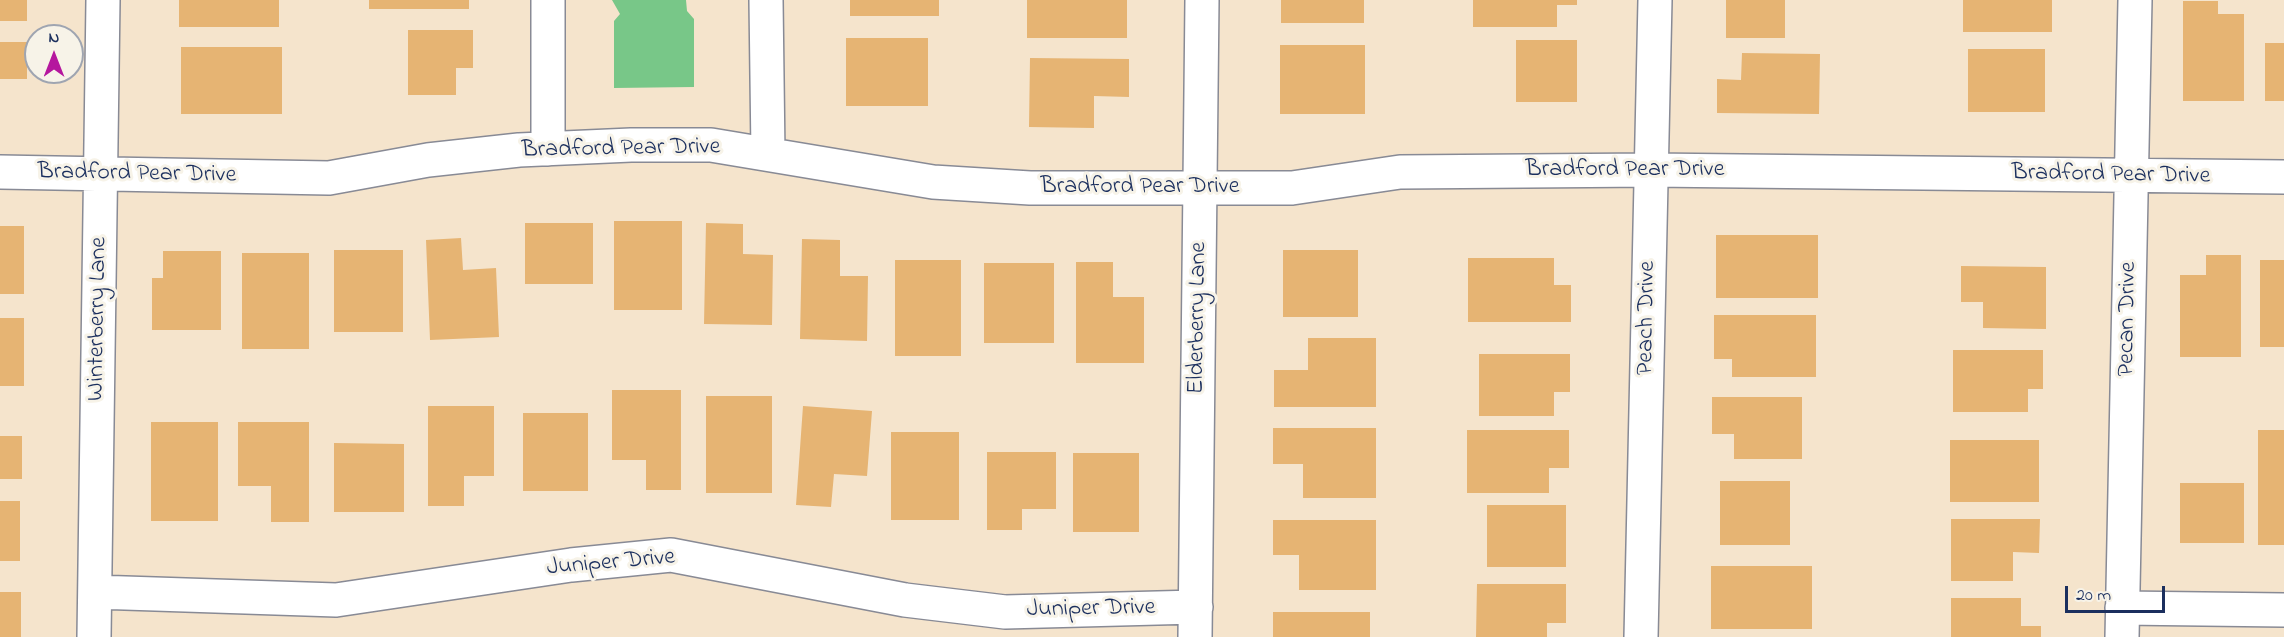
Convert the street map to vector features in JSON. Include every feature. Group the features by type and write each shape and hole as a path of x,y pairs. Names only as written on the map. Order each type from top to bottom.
{"street":[{"name":"Winterberry Lane","path":"94,637 103,0"},
{"path":"548,0 548,149"},
{"path":"766,0 768,154"},
{"name":"Elderberry Lane","path":"1196,622 1202,0"},
{"name":"Peach Drive","path":"1641,637 1654,0"},
{"name":"Pecan Drive","path":"2122,623 2135,0"},
{"name":"Bradford Pear Drive","path":"0,172 329,178 428,160 519,150 631,145 711,145 933,182 1030,188 1292,188 1400,172 1651,170 2284,177"},
{"name":"Juniper Drive","path":"95,592 336,600 571,565 671,555 905,600 1005,612 1196,622"},
{"path":"2122,623 2284,610"}],"green space":[{"path":"612,0 686,0 687,11 694,19 694,87 614,88 614,21 620,14"}],"building":[{"path":"0,0 27,0 27,21 0,21"},
{"path":"179,0 279,0 279,27 179,27"},
{"path":"369,0 469,0 469,9 369,9"},
{"path":"850,0 939,0 939,16 850,16"},
{"path":"1027,0 1127,0 1127,38 1027,38"},
{"path":"1281,0 1364,0 1364,23 1281,23"},
{"path":"1473,0 1577,0 1577,5 1557,5 1557,27 1473,27"},
{"path":"1726,0 1785,0 1785,38 1726,38"},
{"path":"1963,0 2052,0 2052,32 1963,32"},
{"path":"2183,1 2218,1 2218,14 2244,14 2244,101 2183,101"},
{"path":"408,30 473,30 473,68 456,68 456,95 408,95"},
{"path":"846,38 928,38 928,106 846,106"},
{"path":"1516,40 1577,40 1577,102 1516,102"},
{"path":"0,42 24,42 24,79 0,79"},
{"path":"2265,43 2284,43 2284,101 2265,101"},
{"path":"1280,45 1365,45 1365,114 1280,114"},
{"path":"181,47 282,47 282,114 181,114"},
{"path":"1968,49 2045,49 2045,112 1968,112"},
{"path":"1742,53 1820,54 1819,114 1717,113 1717,79 1741,80"},
{"path":"1030,58 1129,59 1129,97 1094,96 1094,128 1029,127"},
{"path":"614,221 682,221 682,310 614,310"},
{"path":"525,223 593,223 593,284 525,284"},
{"path":"706,223 743,224 743,254 773,255 772,325 704,324"},
{"path":"0,226 24,226 24,294 0,294"},
{"path":"1716,235 1818,235 1818,298 1716,298"},
{"path":"461,238 463,270 496,268 499,337 430,340 426,240"},
{"path":"802,239 840,240 840,276 868,276 867,341 800,339"},
{"path":"334,250 403,250 403,332 334,332"},
{"path":"1283,250 1358,250 1358,317 1283,317"},
{"path":"163,251 221,251 221,330 152,330 152,278 163,278"},
{"path":"242,253 309,253 309,349 242,349"},
{"path":"2206,255 2241,255 2241,357 2180,357 2180,275 2206,275"},
{"path":"1468,258 1554,258 1554,285 1571,285 1571,322 1468,322"},
{"path":"895,260 961,260 961,356 895,356"},
{"path":"2260,260 2284,260 2284,347 2260,347"},
{"path":"1076,262 1113,262 1113,297 1144,297 1144,363 1076,363"},
{"path":"984,263 1054,263 1054,343 984,343"},
{"path":"1961,266 2046,267 2046,329 1983,328 1983,302 1961,302"},
{"path":"1714,315 1816,315 1816,377 1732,377 1732,359 1714,359"},
{"path":"0,318 24,318 24,386 0,386"},
{"path":"1308,338 1376,338 1376,407 1274,407 1274,370 1308,370"},
{"path":"1953,350 2043,350 2043,389 2028,389 2028,412 1953,412"},
{"path":"1479,354 1570,354 1570,392 1554,392 1554,416 1479,416"},
{"path":"612,390 681,390 681,490 646,490 646,460 612,460"},
{"path":"706,396 772,396 772,493 706,493"},
{"path":"1712,397 1802,397 1802,459 1734,459 1734,434 1712,434"},
{"path":"428,406 494,406 494,476 464,476 464,506 428,506"},
{"path":"803,406 872,411 867,476 834,474 831,507 796,505"},
{"path":"523,413 588,413 588,491 523,491"},
{"path":"151,422 218,422 218,521 151,521"},
{"path":"238,422 309,422 309,522 271,522 271,486 238,486"},
{"path":"1273,428 1376,428 1376,498 1303,498 1303,464 1273,464"},
{"path":"1467,430 1569,430 1569,468 1549,468 1549,493 1467,493"},
{"path":"2258,430 2284,430 2284,545 2258,545"},
{"path":"891,432 959,432 959,520 891,520"},
{"path":"0,436 22,436 22,479 0,479"},
{"path":"1950,440 2039,440 2039,502 1950,502"},
{"path":"334,443 404,444 404,512 334,512"},
{"path":"987,452 1056,452 1056,509 1022,509 1022,530 987,530"},
{"path":"1073,453 1139,453 1139,532 1073,532"},
{"path":"1720,481 1790,481 1790,545 1720,545"},
{"path":"2180,483 2244,483 2244,543 2180,543"},
{"path":"0,501 20,501 20,561 0,561"},
{"path":"1487,505 1566,505 1566,567 1487,567"},
{"path":"1951,519 2040,519 2039,553 2013,552 2013,581 1951,581"},
{"path":"1273,520 1376,520 1376,590 1299,590 1299,555 1273,555"},
{"path":"1711,566 1812,566 1812,629 1711,629"},
{"path":"1477,584 1566,584 1566,623 1547,623 1547,637 1476,637"},
{"path":"0,592 21,592 21,637 0,637"},
{"path":"1951,598 2021,598 2021,626 2041,626 2041,637 1951,637"},
{"path":"1273,612 1370,612 1370,637 1273,637"}]}
